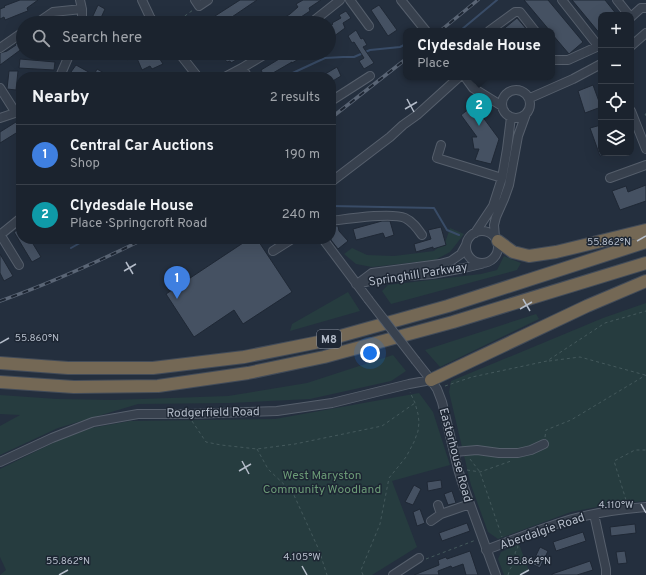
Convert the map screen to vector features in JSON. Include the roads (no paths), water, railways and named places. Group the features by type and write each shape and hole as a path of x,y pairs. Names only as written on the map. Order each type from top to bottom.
{"highway":[{"path":"496,239 513,252 528,256 556,252 646,230"},
{"name":"M8","path":"0,363 68,368 153,368 252,355 319,342 448,306 646,242"},
{"name":"M8","path":"0,382 74,386 158,386 248,373 324,357 454,322 646,263"},
{"path":"434,384 587,306 646,281"}],"street":[{"path":"80,0 82,16"},
{"path":"142,0 150,16"},
{"path":"197,3 208,0"},
{"path":"320,16 340,0"},
{"path":"350,0 369,26"},
{"path":"401,0 423,28"},
{"path":"562,0 598,44"},
{"path":"617,0 627,12"},
{"path":"634,13 641,8 646,8"},
{"path":"47,16 53,12 82,9"},
{"path":"493,28 515,12 520,12 533,28"},
{"path":"634,43 646,33"},
{"path":"0,48 16,37"},
{"path":"555,60 568,60 598,47"},
{"path":"62,72 67,60"},
{"path":"185,60 194,72"},
{"path":"234,72 255,60"},
{"path":"530,98 598,66"},
{"path":"242,68 245,72"},
{"path":"336,98 370,76"},
{"path":"336,178 417,115 456,80"},
{"path":"467,80 474,88 502,106"},
{"path":"0,88 16,109"},
{"path":"514,89 524,91 530,98 530,106 526,114 519,118 511,117 505,113 502,106 502,101 506,93 514,89"},
{"path":"0,118 16,113"},
{"name":"Springhill Parkway","path":"356,284 383,278 432,274 464,268 487,263 496,257 499,247 494,225 509,185 518,136 526,114"},
{"name":"Springhill Parkway","path":"356,284 372,273 440,264 451,261 461,254 468,240 475,233 493,206 502,178 511,117"},
{"path":"634,119 646,149"},
{"path":"441,145 437,158 502,178"},
{"path":"610,178 646,165"},
{"path":"336,220 387,215 404,217 416,226 422,235"},
{"path":"16,222 0,234 19,265"},
{"path":"475,233 486,231 491,233 496,239"},
{"path":"272,251 284,244"},
{"path":"327,244 356,284"},
{"name":"Springhill Parkway","path":"466,245 468,256 472,260 481,264"},
{"name":"Easterhouse Road","path":"356,284 434,384 445,413 458,469 496,575"},
{"name":"Rodgerfield Road","path":"0,462 52,438 93,422 138,414 277,411 332,403 406,385 434,384"},
{"path":"454,452 482,450 510,453 531,450 544,444"},
{"path":"432,521 441,514 470,504"},
{"path":"438,505 441,514"},
{"name":"Aberdalgie Road","path":"486,550 559,523 594,514 629,508 646,507"},
{"path":"594,514 606,575"},
{"path":"394,575 419,558"}],"waterway":[{"path":"463,28 497,0"},
{"path":"336,57 354,57 370,50 403,46"},
{"path":"295,72 321,60"},
{"path":"336,206 434,208 447,230 459,235"},
{"path":"71,248 78,244"}],"railway":[{"path":"444,28 478,0"},
{"path":"336,114 403,61"},
{"path":"0,301 73,272 134,244"}],"place":[{"name":"Clydesdale House","path":"479,126"},
{"name":"Central Car Auctions","path":"177,299"}],"park label":[{"name":"West Maryston Community Woodland","path":"322,482"}]}
